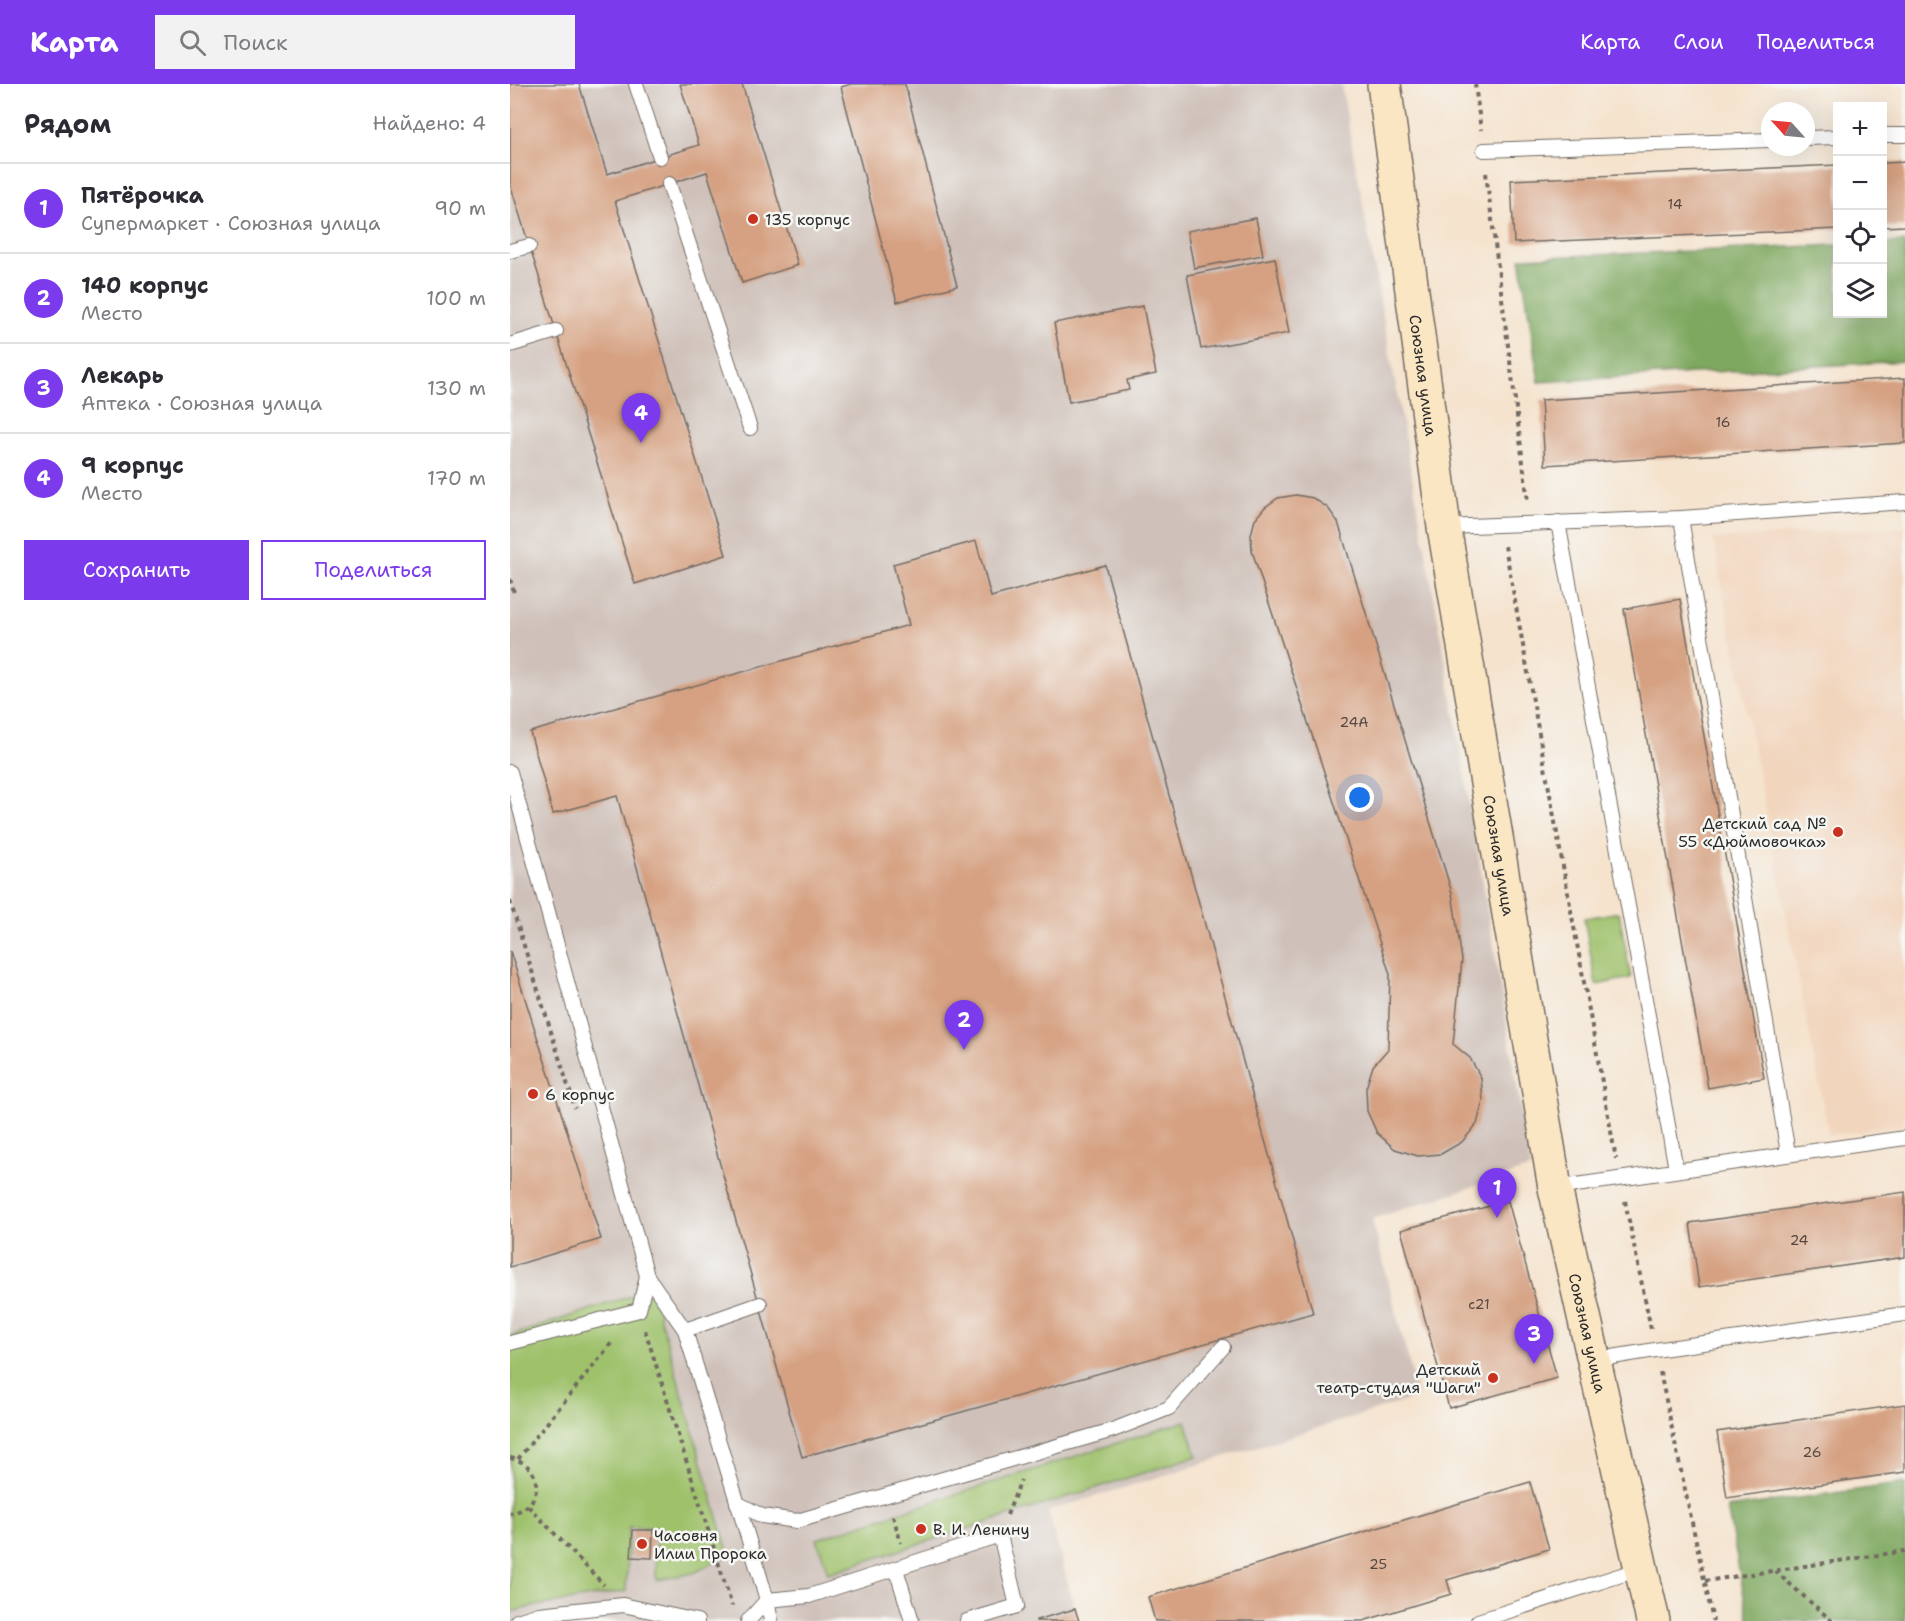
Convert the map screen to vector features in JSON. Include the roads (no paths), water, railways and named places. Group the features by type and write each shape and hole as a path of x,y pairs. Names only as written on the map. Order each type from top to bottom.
{"street":[{"name":"Союзная улица","path":"1384,84 1444,527 1555,1188 1653,1621"}],"lane":[{"path":"636,84 660,157"},
{"path":"1887,135 1905,135"},
{"path":"1815,138 1833,137"},
{"path":"1484,150 1761,140"},
{"path":"669,184 750,428"},
{"path":"510,251 530,246"},
{"path":"510,345 556,331"},
{"path":"1444,527 1682,518 1905,502"},
{"path":"1682,518 1788,1153"},
{"path":"1558,522 1676,1169"},
{"path":"510,772 647,1276 684,1330 767,1600 771,1621"},
{"path":"1555,1188 1905,1138"},
{"path":"510,1342 639,1310 647,1276"},
{"path":"684,1330 760,1304"},
{"path":"1594,1360 1905,1314"},
{"path":"737,1503 762,1516 797,1521 1113,1430 1169,1408 1223,1347"},
{"path":"748,1621 767,1600 809,1596 1000,1535 1017,1606 967,1621"},
{"path":"902,1567 912,1621"},
{"path":"1478,1621 1640,1569"},
{"path":"517,1621 539,1614 623,1605 697,1621"}],"place":[{"name":"135 корпус","path":"753,219"},
{"name":"9 корпус","path":"641,443"},
{"name":"Детский сад № 55 «Дюймовочка»","path":"1838,832"},
{"name":"140 корпус","path":"964,1050"},
{"name":"6 корпус","path":"533,1094"},
{"name":"Пятёрочка","path":"1497,1218"},
{"name":"Лекарь","path":"1534,1364"},
{"name":"Детский театр-студия \"Шаги\"","path":"1493,1378"},
{"name":"В. И. Ленину","path":"921,1529"},
{"name":"Часовня Илии Пророка","path":"642,1544"}]}
